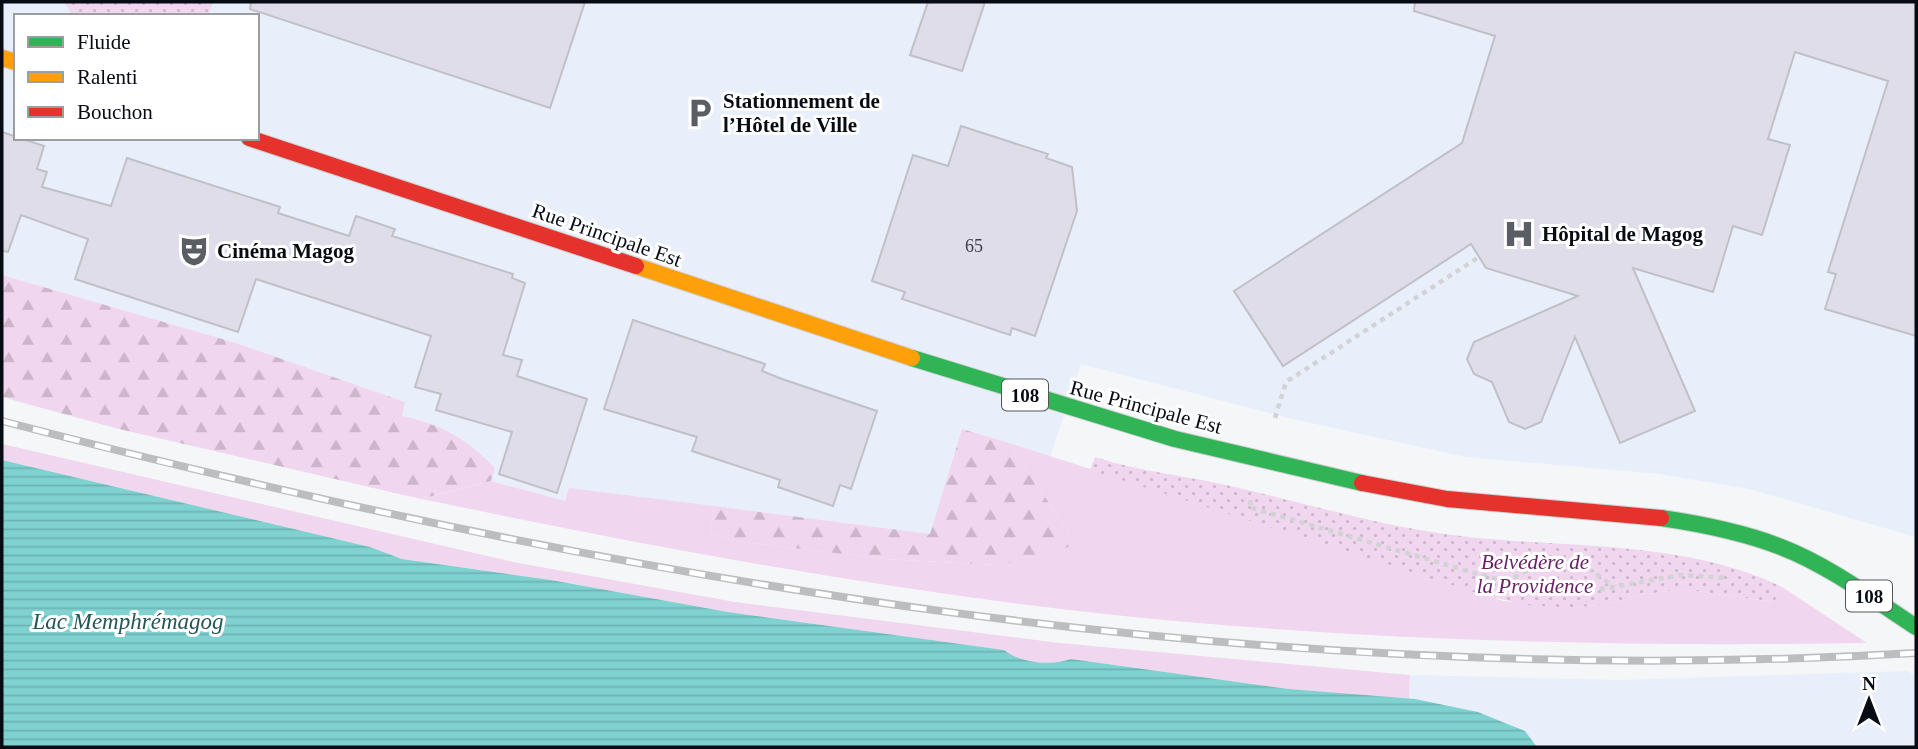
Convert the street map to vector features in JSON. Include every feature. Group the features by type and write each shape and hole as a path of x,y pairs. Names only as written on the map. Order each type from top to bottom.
{"main road":[{"name":"Rue Principale Est","path":"255,140 961,374 1175,439 1371,485 1447,499 1704,524 1784,548 1821,566 1916,627"}],"path":[{"path":"1286,382 1479,257"},
{"path":"1504,583 1546,561 1567,559 1587,567 1614,588"}],"shaded area":[{"path":"2,2 1916,2 1916,537 1749,489 1659,474 1466,457 1288,418 1081,364 1050,457 962,429 930,534 569,488 565,501 491,481 494,468 428,422 401,416 405,402 236,343 2,275"},
{"path":"1908,671 1916,677 1916,747 1537,747 1525,731 1478,712 1409,700 1410,675 1620,680"}],"green space":[{"path":"64,2 213,2 209,14 72,14"},
{"path":"2,275 236,343 405,402 402,416 429,423 453,434 485,458 495,468 491,481 421,499 115,428 2,397"},
{"path":"962,429 1009,443 1069,533 1070,546 1038,559 996,565 885,559 735,541 711,532 714,506 930,534"},
{"path":"1009,443 1503,601 1573,608 1620,602 1640,595 1681,589 1773,602 1782,587 1867,643 1679,644 1490,640 1302,631 1114,615 940,593 766,566 422,499 491,481 565,501 569,488 714,506 711,532 735,541 885,559 996,565 1069,533"},
{"path":"2,444 513,562 735,602 1060,643 1410,675 1409,700 1289,689 1071,659 1036,662 1018,658 1003,650 728,612 551,580 402,559 370,547 2,460"},
{"name":"Belvédère de la Providence","path":"1095,457 1352,516 1439,533 1629,549 1708,561 1746,572 1782,587 1774,602 1681,589 1640,595 1620,602 1573,608 1526,605 1480,594 1090,470"}],"water":[{"name":"Lac Memphrémagog","path":"2,460 370,547 402,559 551,580 728,612 1004,650 1018,658 1036,662 1071,659 1289,689 1415,699 1478,712 1525,731 1537,747 2,747"}],"building":[{"path":"251,2 585,2 550,108 250,9"},
{"path":"928,2 985,2 962,71 910,55"},
{"name":"Hôpital de Magog","path":"1415,2 1916,2 1916,336 1825,309 1836,274 1828,272 1888,81 1795,52 1768,139 1790,145 1762,235 1733,226 1713,292 1633,268 1695,411 1620,443 1575,337 1541,422 1525,429 1509,422 1492,382 1474,374 1467,359 1474,342 1578,296 1486,268 1471,244 1283,366 1234,291 1462,143 1495,36 1414,11"},
{"path":"961,126 1048,154 1046,158 1072,167 1077,211 1035,336 1012,328 1010,335 902,299 905,292 872,281 913,155 948,166"},
{"path":"2,132 14,136 14,140 26,140 44,146 37,169 47,172 42,187 111,206 127,158 280,207 278,213 349,236 356,216 395,229 392,236 513,274 512,278 525,283 503,355 522,360 517,376 587,399 557,493 499,474 512,432 436,410 441,394 415,387 431,336 256,279 238,332 75,279 88,239 21,215 8,252 2,251"},
{"path":"633,320 765,364 762,371 877,411 851,489 840,485 833,506 778,487 780,480 692,451 697,437 604,409"}],"railway":[{"path":"2,421 237,479 473,531 711,576 951,612 1191,639 1432,656 1674,661 1916,653"}],"traffic: fast":[{"path":"912,358 1175,439 1362,483"},
{"path":"1661,518 1722,529 1781,547 1834,573 1916,627"}],"traffic: slow":[{"path":"2,58 14,61"},
{"path":"636,266 912,358"}],"traffic: jam":[{"path":"255,140 636,266"},
{"path":"1362,483 1447,499 1661,518"}],"place":[{"name":"Stationnement de l’Hôtel de Ville","path":"700,113"},
{"name":"Hôpital de Magog","path":"1519,234"},
{"name":"Cinéma Magog","path":"194,251"}]}
